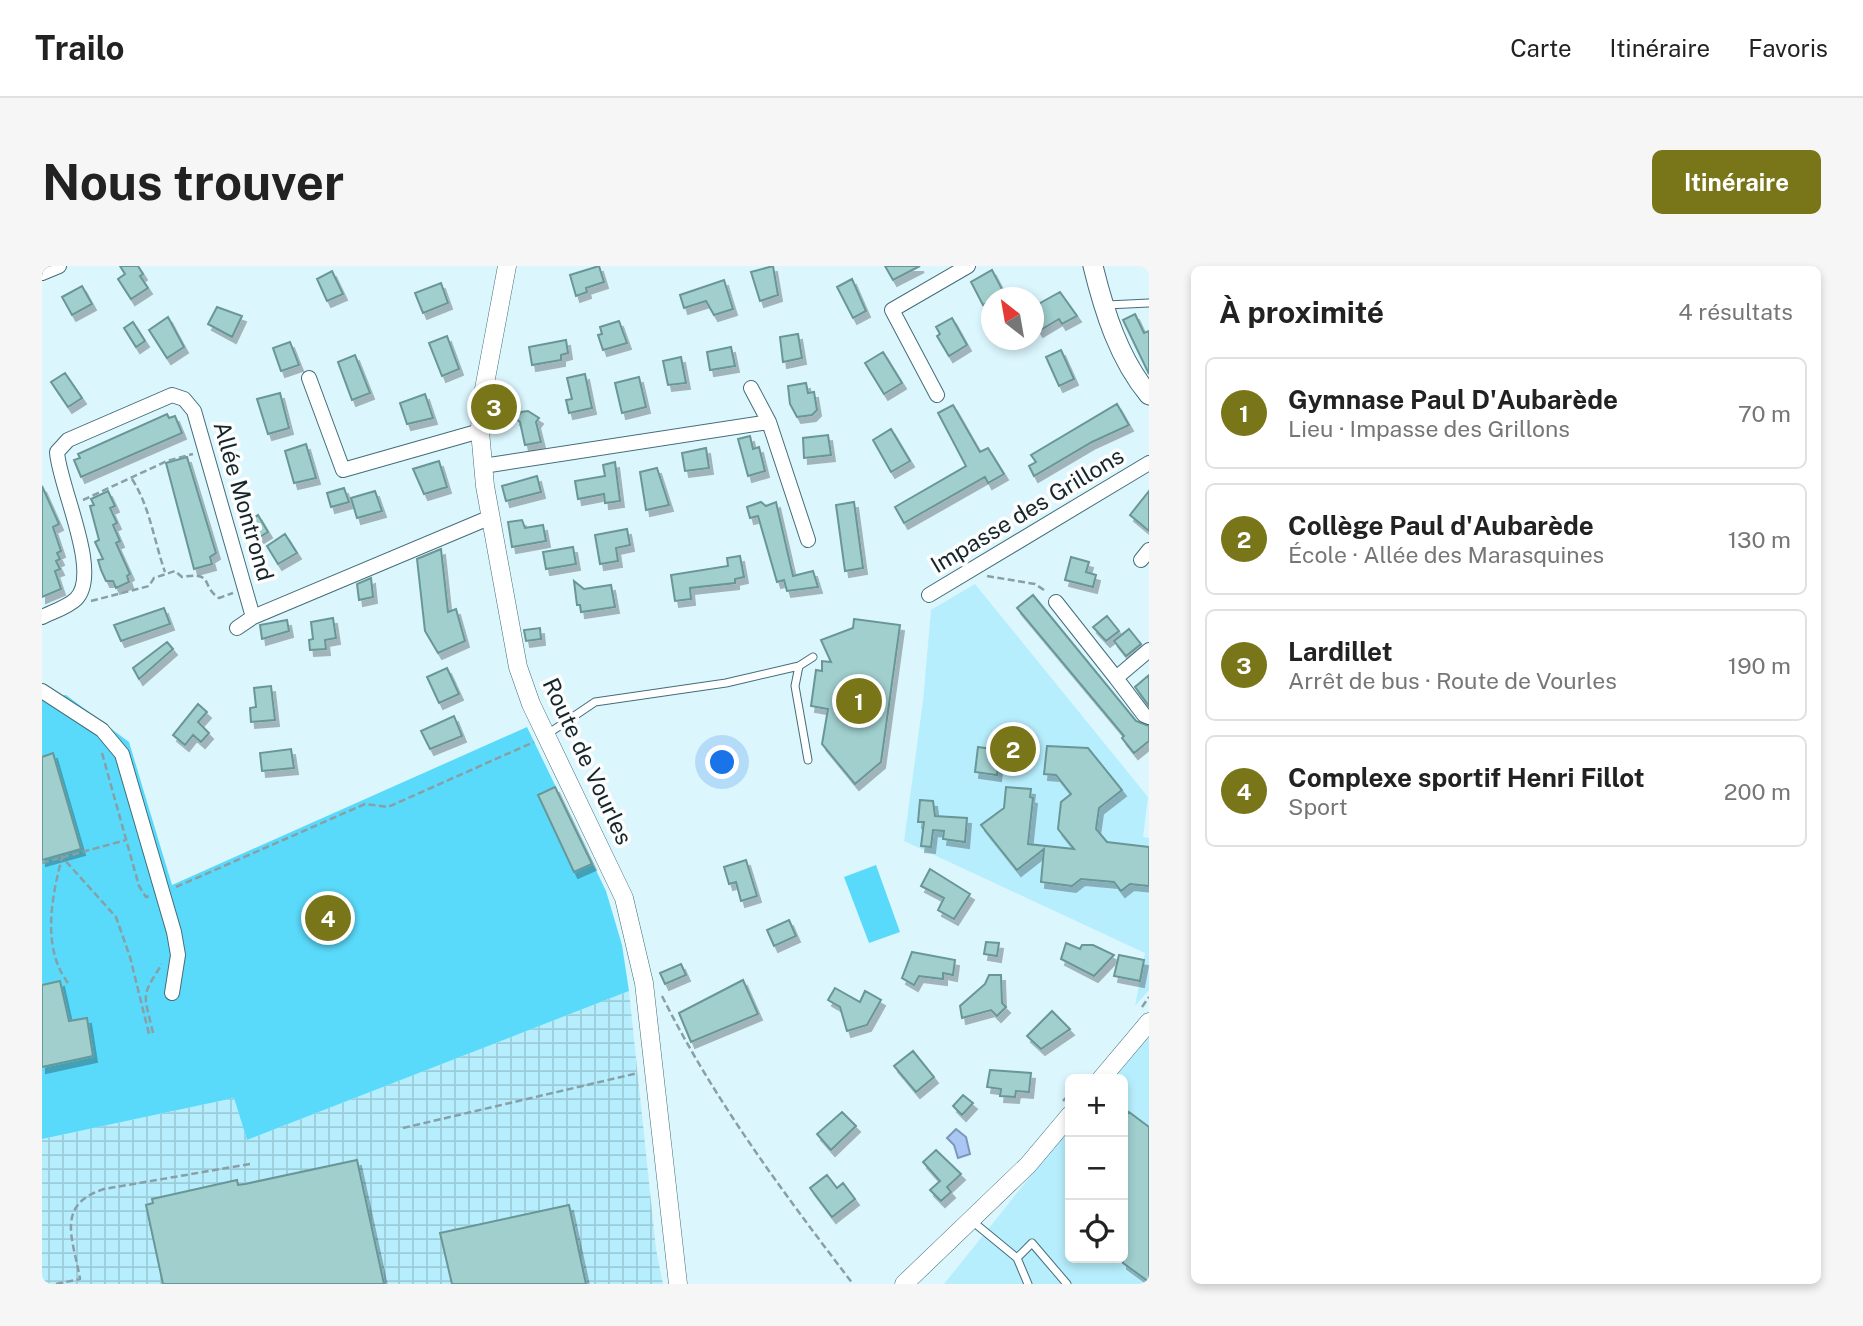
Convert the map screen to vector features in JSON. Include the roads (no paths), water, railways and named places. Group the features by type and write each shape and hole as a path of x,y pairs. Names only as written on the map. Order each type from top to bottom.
{"main road":[{"path":"1093,266 1103,305 1118,344 1149,395"}],"street":[{"path":"42,272 59,266"},
{"name":"Route de Vourles","path":"507,266 481,405 483,466 491,517 518,667 546,735 624,898 644,983 678,1284"},
{"path":"937,395 892,310 968,266"},
{"path":"309,378 343,470 480,431"},
{"path":"751,388 769,422 808,540"},
{"name":"Allée Montrond","path":"42,617 78,596 84,586 82,549 58,467 57,452 68,440 172,395 184,399 194,411 253,617"},
{"path":"483,466 769,422"},
{"name":"Impasse des Grillons","path":"929,595 1149,463"},
{"path":"237,628 253,617 491,517"},
{"path":"1056,602 1144,715 1149,717"},
{"path":"1116,678 1149,650"},
{"path":"42,691 102,730 118,747 130,773 178,955 172,993"},
{"path":"1105,1074 1149,1022"},
{"path":"904,1284 1028,1165 1065,1121"},
{"path":"923,1284 972,1221"},
{"name":"Route de Vourles","path":"673,1234 689,1284"}],"lane":[{"path":"1103,305 1149,303"},
{"path":"546,735 595,702 726,683 799,666 813,657"},
{"path":"799,666 795,686 808,760"},
{"path":"972,1221 1017,1258 1028,1284"},
{"path":"1017,1258 1031,1243 1067,1284"}],"place":[{"name":"Lardillet","path":"494,407"},
{"name":"Gymnase Paul D'Aubarède","path":"859,701"},
{"name":"Collège Paul d'Aubarède","path":"1013,749"},
{"name":"Complexe sportif Henri Fillot","path":"328,918"}]}
